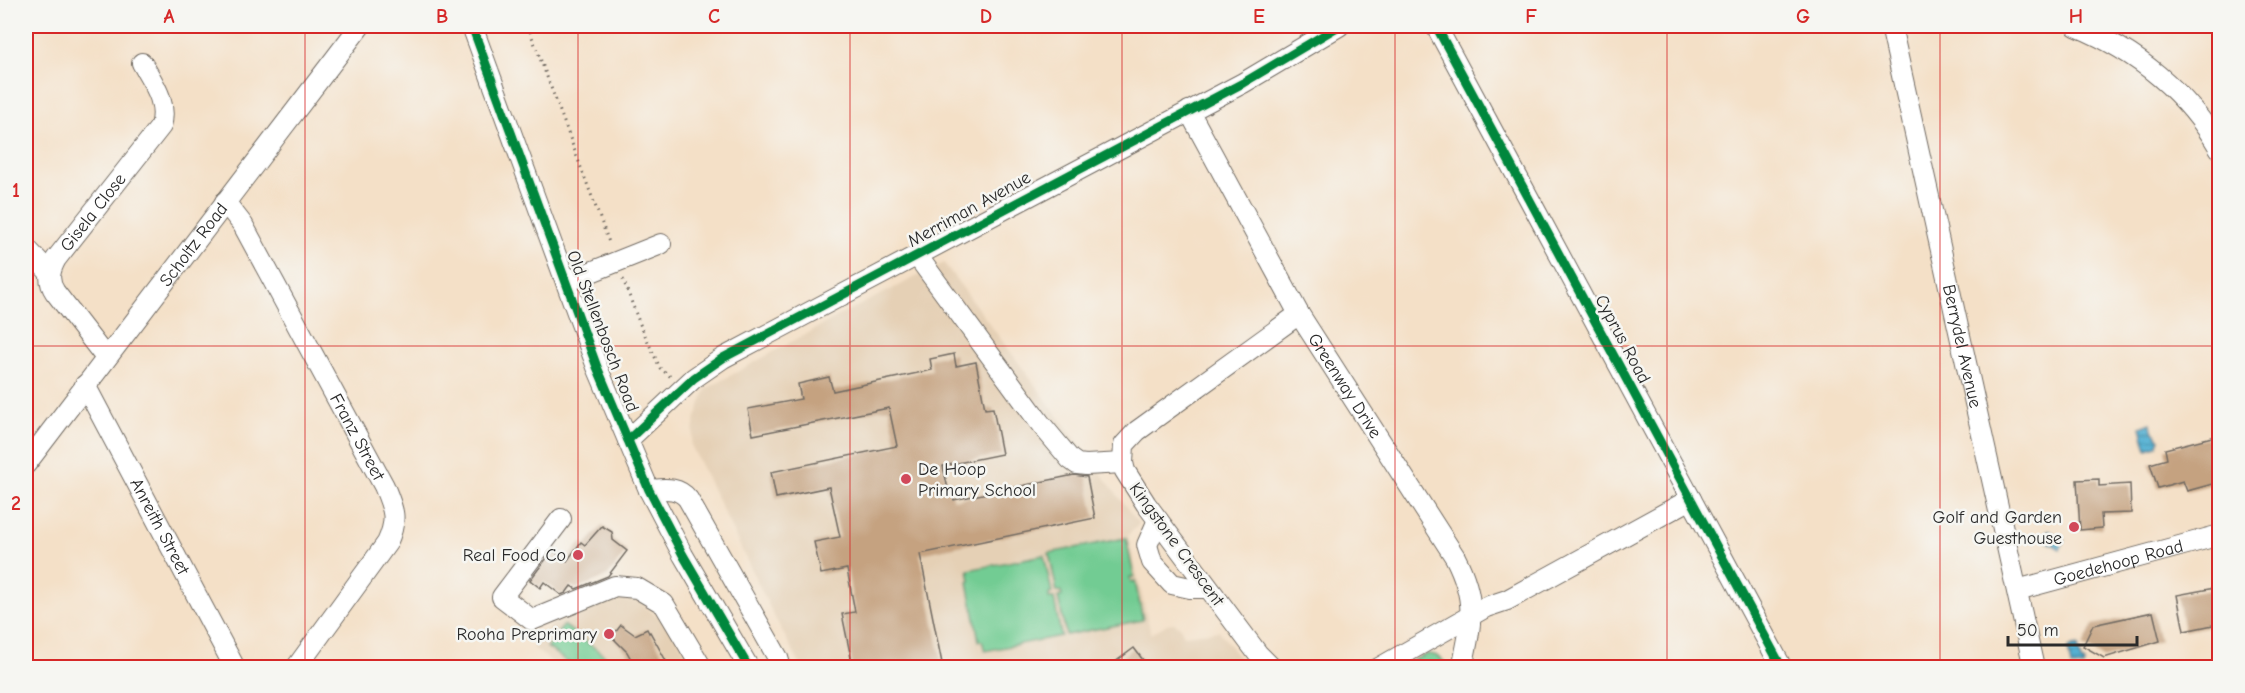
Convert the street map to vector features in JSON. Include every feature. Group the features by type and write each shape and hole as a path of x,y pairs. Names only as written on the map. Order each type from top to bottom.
{"street":[{"name":"Scholtz Road","path":"26,464 360,26"},
{"name":"Old Stellenbosch Road","path":"472,26 597,367 649,490 682,555 748,668"},
{"name":"Merriman Avenue","path":"628,440 684,387 723,358 1243,82 1339,26"},
{"name":"Cyprus Road","path":"1436,26 1782,668"},
{"name":"Berrydel Avenue","path":"1891,26 2034,668"},
{"path":"2076,26 2125,51 2156,73 2192,108 2220,149"},
{"name":"Gisela Close","path":"50,273 56,259 161,126 164,116 163,104 142,63"},
{"name":"Greenway Drive","path":"1189,111 1299,315 1455,556 1467,583 1472,615 1462,668"},
{"name":"Franz Street","path":"225,202 243,225 378,476 393,505 395,517 387,543 296,668"},
{"path":"566,282 661,244"},
{"path":"26,248 50,273 49,280 55,292 106,358"},
{"path":"918,256 1012,386 1070,459 1082,465 1123,463"},
{"name":"Kingstone Crescent","path":"1272,668 1258,654 1208,588 1145,513 1125,471 1124,445 1137,431 1299,315"},
{"name":"Anreith Street","path":"86,385 235,668"},
{"path":"649,490 669,488 679,491 688,499 778,658 781,668"},
{"path":"1379,668 1486,607 1507,600 1690,499"},
{"path":"1145,513 1147,545 1152,562 1172,584 1190,588 1208,588"},
{"path":"561,519 502,597 532,620 615,586 637,588 664,604 702,668"},
{"name":"Goedehoop Road","path":"2017,590 2220,535"}],"path":[{"path":"528,26 639,322 660,368 684,387"}],"shaded area":[{"name":"De Hoop Primary School","path":"944,263 1139,524 1128,535 1151,634 1167,624 1174,623 1180,627 1184,635 1219,631 1246,667 801,666 774,616 691,445 695,420 706,389 846,312"},
{"name":"Rooha Preprimary","path":"612,590 632,595 655,615 663,614 694,667 623,667 620,662 616,667 559,667 533,648 555,620"}],"green space":[{"path":"1126,538 1134,577 1130,577 1131,582 1135,581 1143,620 1066,635 1058,597 1062,596 1061,591 1057,592 1049,553"},
{"path":"1044,555 1052,593 1049,594 1049,598 1054,598 1061,636 985,651 982,641 979,641 968,582 970,581 968,570"},
{"path":"564,625 609,659 603,667 574,667 547,647"},
{"path":"1427,654 1439,657 1446,667 1395,668"}],"water":[{"path":"2151,423 2152,430 2160,439 2157,446 2147,449 2141,427"},
{"path":"2048,530 2065,540 2060,549 2042,538"},
{"path":"2078,646 2081,661 2085,663 2083,667 2071,667 2068,648"}],"building":[{"path":"954,354 956,366 976,362 985,409 993,408 1002,454 943,466 949,494 952,494 954,500 1074,475 1087,477 1095,518 920,554 943,668 853,668 842,614 855,612 847,569 821,574 814,542 840,537 829,487 776,498 771,472 897,446 889,408 753,435 748,409 801,399 798,384 829,377 833,391 932,370 930,359"},
{"path":"2220,435 2220,482 2187,491 2183,481 2158,488 2150,464 2167,459 2165,449"},
{"path":"2099,479 2099,486 2130,484 2131,513 2101,514 2102,528 2080,530 2077,480"},
{"path":"602,526 612,532 613,540 627,551 608,576 576,589 571,586 566,593 561,595 544,582 540,588 530,580 553,550 567,561 581,542 585,545"},
{"path":"2220,587 2220,612 2216,613 2218,624 2184,631 2177,595"},
{"path":"2153,612 2160,641 2104,658 2083,646 2093,625"},
{"name":"Rooha Preprimary","path":"621,625 635,635 647,629 670,668 636,668 627,652 612,637"},
{"path":"1134,648 1149,668 1107,668"}],"cycle path":[{"path":"472,26 597,367 649,490 683,555 749,668"},
{"path":"628,440 694,378 723,358 1243,83 1339,26"},
{"path":"1436,26 1782,668"}],"place":[{"name":"De Hoop Primary School","path":"906,479"},
{"name":"Golf and Garden Guesthouse","path":"2074,527"},
{"name":"Real Food Co","path":"578,555"},
{"name":"Rooha Preprimary","path":"609,634"}]}
